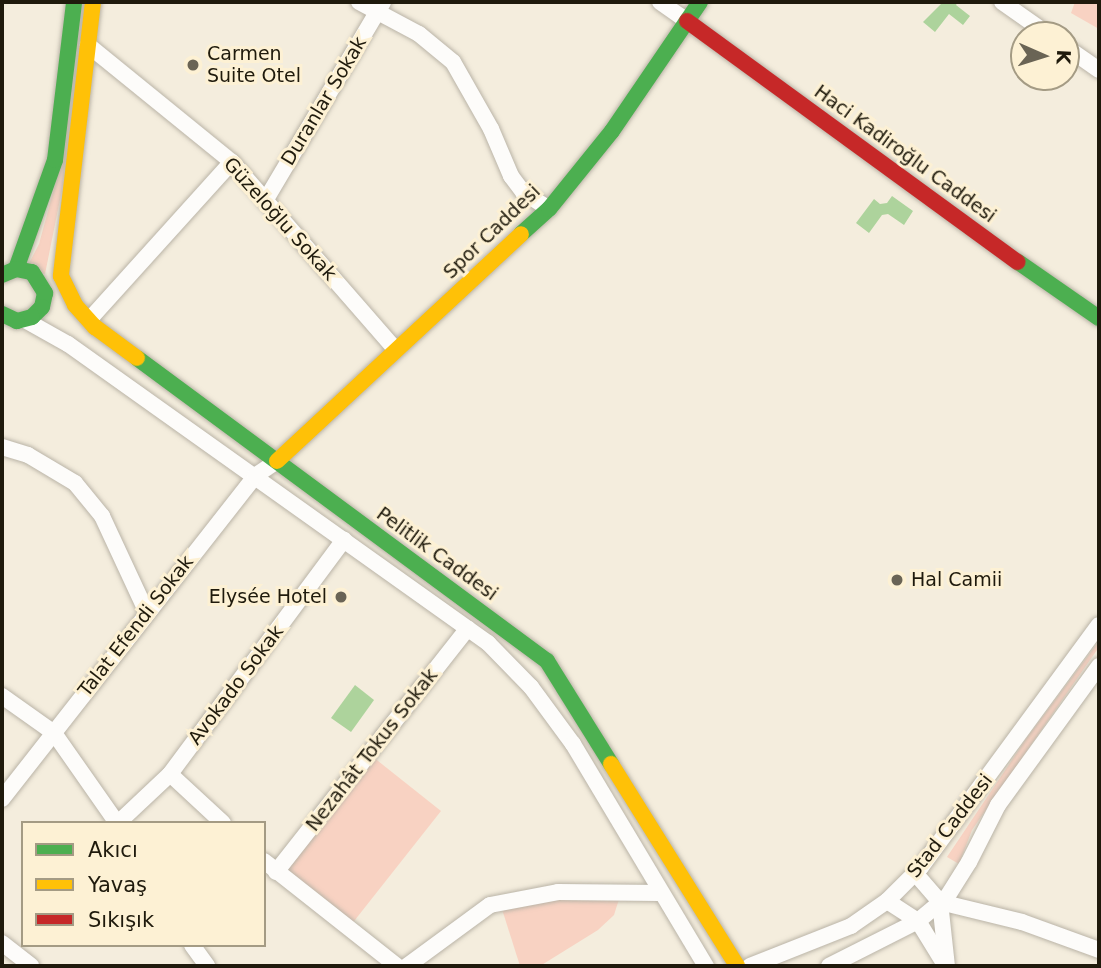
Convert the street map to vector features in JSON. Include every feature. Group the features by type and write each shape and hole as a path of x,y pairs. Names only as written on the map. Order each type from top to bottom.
{"street":[{"path":"45,293 32,272 9,272 55,160 74,2"},
{"path":"2,332 15,318 42,307 64,236 93,2"},
{"path":"359,2 380,7 453,61 491,129 511,176 523,192 549,209"},
{"path":"660,2 687,21"},
{"name":"Spor Caddesi","path":"277,461 549,209 612,131 700,2"},
{"path":"1002,2 1029,21"},
{"name":"Duranlar Sokak","path":"265,201 380,7"},
{"name":"Haci Kadiroğlu Caddesi","path":"687,21 1059,292 1099,318"},
{"name":"Güzeloğlu Sokak","path":"88,45 232,162 396,350"},
{"path":"1080,57 1099,70"},
{"path":"89,320 232,162"},
{"name":"Pelitlik Caddesi","path":"64,236 61,276 75,305 89,320 547,661 737,966"},
{"path":"15,318 68,344 488,643 530,687 573,744 706,966"},
{"path":"2,447 28,455 75,482 102,516 146,611"},
{"name":"Talat Efendi Sokak","path":"2,799 146,611 255,476 277,461"},
{"name":"Avokado Sokak","path":"120,821 170,774 344,540"},
{"name":"Stad Caddesi","path":"750,966 851,926 887,901 915,873 1099,625"},
{"name":"Nezahât Tokus Sokak","path":"270,867 468,628"},
{"name":"Stad Caddesi","path":"829,966 918,921 940,902 969,862 998,805 1099,666"},
{"path":"2,696 54,733 117,821"},
{"path":"170,774 221,821"},
{"path":"270,867 397,966"},
{"path":"915,873 940,902 946,966"},
{"path":"407,966 490,905 558,892 660,893"},
{"path":"887,901 918,921 946,966"},
{"path":"940,902 1022,922 1099,950"},
{"path":"2,943 31,966"},
{"path":"193,947 207,966"}],"shaded area":[{"path":"80,2 63,185 45,274 26,269 39,244 55,185"},
{"path":"943,2 958,2 956,5 970,16 963,25 949,14 935,32 923,22"},
{"path":"1075,2 1099,2 1099,29 1071,13"},
{"path":"892,196 913,211 904,225 888,214 882,215 869,233 856,223 874,199 880,204 887,203"},
{"path":"1099,641 1099,647 972,830 959,864 947,857 1026,739"},
{"path":"355,685 374,700 351,732 331,718"},
{"path":"373,757 441,811 351,925 283,872"},
{"path":"558,895 620,896 614,915 598,930 540,966 520,966 501,906"}],"traffic: fast":[{"path":"16,269 55,160 74,2"},
{"path":"521,234 549,209 612,131 700,2"},
{"path":"1018,262 1099,318"},
{"path":"2,275 16,269 32,272 45,293 42,307 32,317 17,321 2,314"},
{"path":"137,358 547,661 611,764"}],"traffic: slow":[{"path":"93,2 61,276 75,305 95,327 137,358"},
{"path":"277,461 521,234"},
{"path":"611,764 737,966"}],"traffic: jam":[{"path":"687,21 1018,262"}],"place":[{"name":"Carmen Suite Otel","path":"193,65"},
{"name":"Hal Camii","path":"897,580"},
{"name":"Elysée Hotel","path":"341,597"}]}
